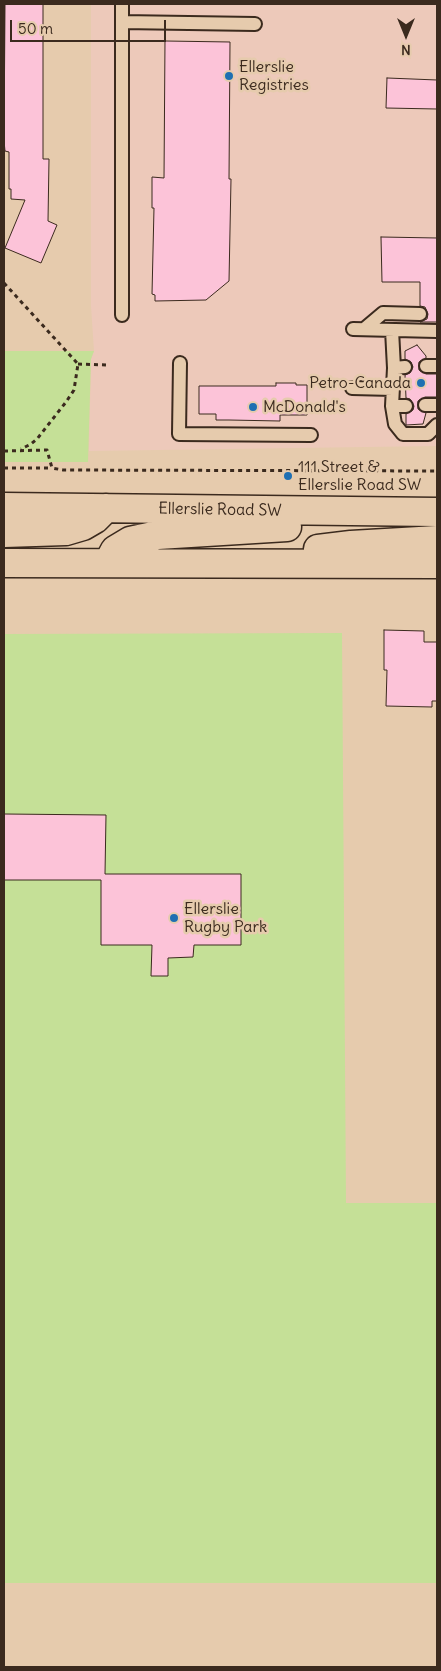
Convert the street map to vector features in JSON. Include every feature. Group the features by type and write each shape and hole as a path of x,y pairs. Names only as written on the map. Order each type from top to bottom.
{"main road":[{"path":"393,512 437,501"},
{"name":"Ellerslie Road SW","path":"4,507 437,512"},
{"path":"4,533 66,531 83,526 95,519 106,508"},
{"path":"108,562 114,550 130,541 158,536 305,525 352,512"},
{"path":"208,564 351,545 437,540"},
{"path":"4,563 437,564"},
{"path":"208,564 273,572 437,578"}],"lane":[{"path":"122,4 122,315"},
{"path":"122,22 255,24"},
{"path":"420,314 383,314 358,330 437,330 437,338"},
{"path":"392,330 400,368 393,389 392,406 395,424 403,434 428,434 437,425"},
{"path":"180,363 180,434 311,435"},
{"path":"352,388 393,389"},
{"path":"392,406 406,406"}],"path":[{"path":"4,282 78,364 109,364"},
{"path":"18,450 37,439 66,402 74,390 78,364"},
{"path":"4,451 47,450 52,468"},
{"path":"4,468 52,468 63,470 437,471"}],"shaded area":[{"path":"91,4 437,4 437,446 89,451 91,359 94,351 91,306"}],"green space":[{"path":"4,351 94,351 91,359 88,462 4,462"},
{"name":"Ellerslie Rugby Park","path":"342,633 346,1203 437,1203 437,1583 4,1583 4,634"}],"building":[{"path":"5,4 43,4 43,159 49,159 48,221 57,225 41,263 5,248 25,200 11,199 11,189 9,189 9,152 5,151"},
{"path":"165,41 230,42 229,179 231,179 229,281 206,300 155,301 155,295 152,294 154,208 152,208 152,177 164,178"},
{"path":"387,78 437,80 437,109 386,108"},
{"path":"381,237 437,238 437,322 420,322 427,319 428,314 425,307 420,306 420,282 382,282"},
{"name":"Petro-Canada","path":"417,345 426,356 426,358 419,362 419,370 426,374 437,374 437,397 425,397 418,401 418,409 426,413 423,424 406,425 406,414 413,410 414,406 410,399 406,398 405,375 410,373 413,367 411,362 405,359 405,351"},
{"name":"McDonald's","path":"276,383 307,385 307,415 280,415 280,421 216,420 216,414 199,414 199,386 276,386"},
{"path":"384,630 424,631 424,642 437,642 437,701 432,701 432,707 386,706 387,670 384,670"},
{"path":"4,814 106,815 105,874 241,874 241,945 194,945 193,957 168,958 168,976 151,976 152,945 101,945 101,880 4,880"}],"place":[{"name":"Ellerslie Registries","path":"229,76"},
{"name":"Petro-Canada","path":"421,383"},
{"name":"McDonald's","path":"253,407"},
{"name":"111 Street & Ellerslie Road SW","path":"288,476"},
{"name":"Ellerslie Rugby Park","path":"174,918"}]}
